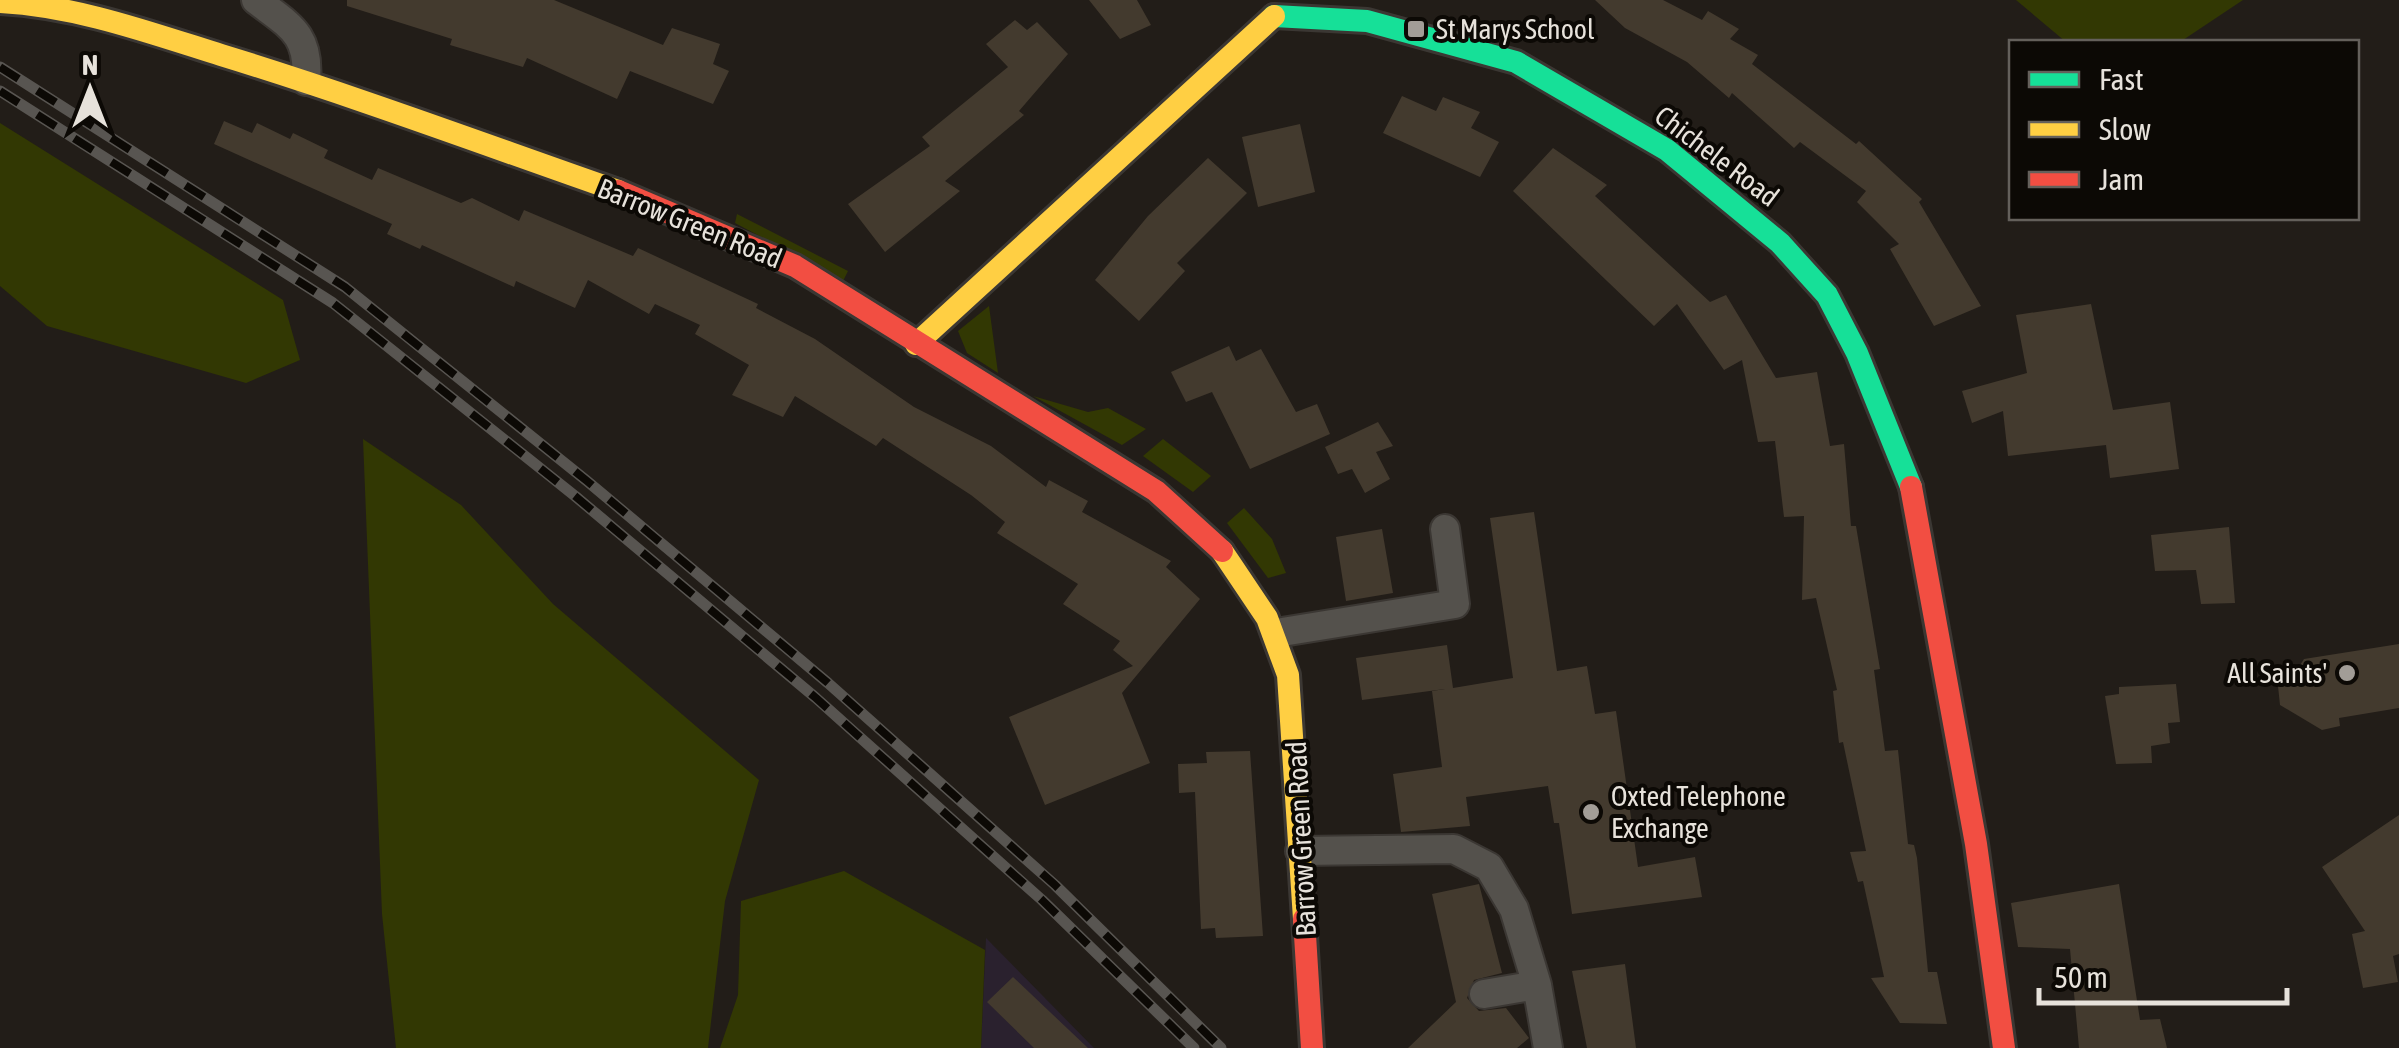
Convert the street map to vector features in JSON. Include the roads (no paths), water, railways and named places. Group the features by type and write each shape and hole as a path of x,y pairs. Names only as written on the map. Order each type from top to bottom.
{"street":[{"path":"256,0 296,30 308,56 306,81"},
{"name":"Barrow Green Road","path":"0,2 53,4 306,81 656,205 795,266 1143,483 1201,525 1250,584 1276,633 1294,719 1312,1048"},
{"name":"Chichele Road","path":"916,344 1269,8 1367,21 1516,62 1668,150 1780,243 1827,295 1857,353 1916,503 1976,844 2004,1048"},
{"path":"1276,633 1455,604 1445,530"},
{"path":"1300,851 1454,849 1489,867 1514,909 1536,985 1548,1048"},
{"path":"1484,994 1536,985"}],"railway":[{"path":"0,67 345,287 587,481 828,683 1055,885 1221,1048"},
{"path":"0,91 333,303 575,496 816,698 1042,900 1194,1048"}],"place":[{"name":"St Marys School","path":"1416,29"},
{"name":"All Saints'","path":"2347,673"},
{"name":"Oxted Telephone Exchange","path":"1591,812"}]}
